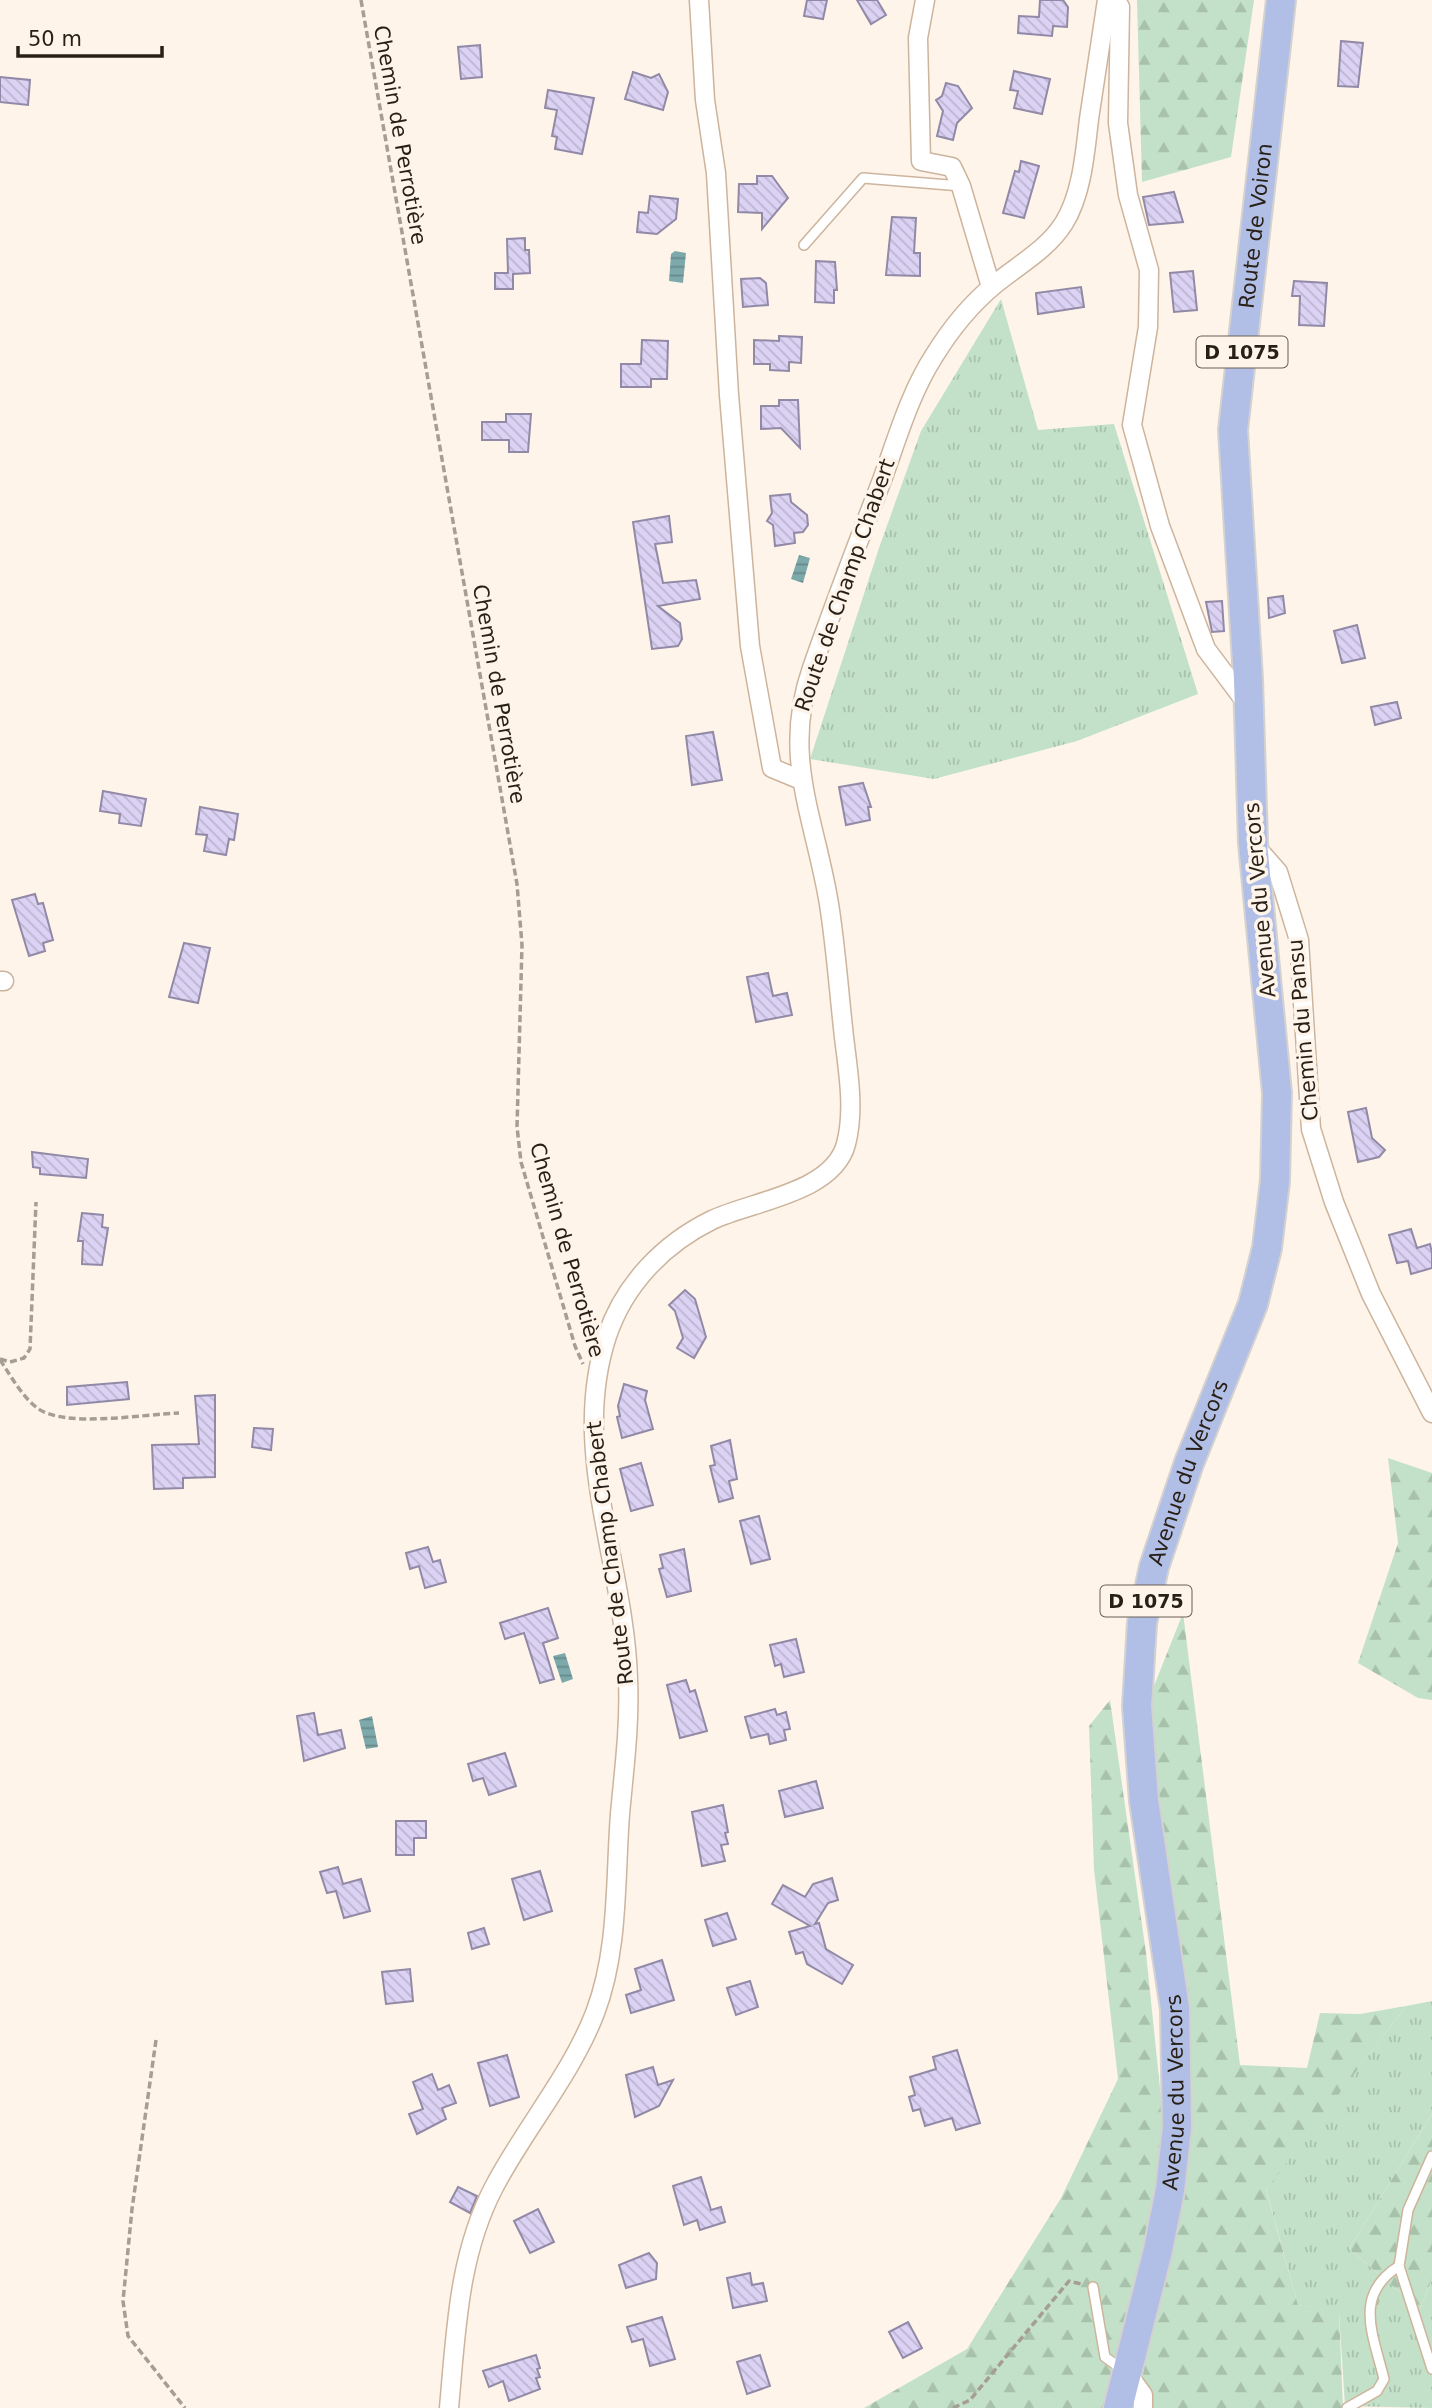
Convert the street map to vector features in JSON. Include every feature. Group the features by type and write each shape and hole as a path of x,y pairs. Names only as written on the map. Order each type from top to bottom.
{"main road":[{"name":"Route de Voiron","path":"1248,705 1233,430 1281,0"},
{"name":"Avenue du Vercors","path":"1118,2408 1160,2238 1177,2127 1175,2009 1144,1801 1138,1719 1142,1623 1154,1567 1189,1463 1253,1304 1268,1248 1275,1181 1276,1093 1253,843 1248,705"}],"street":[{"path":"699,0 705,100 716,173 729,395 750,646 772,768 801,780"},
{"path":"925,0 918,38 921,161 951,167 961,186 991,287"},
{"name":"Route de Champ Chabert","path":"449,2408 462,2281 470,2242 494,2186 558,2084 594,2017 607,1974 624,1783 628,1679 619,1588 597,1475 592,1432 595,1388 608,1334 621,1305 648,1265 676,1241 714,1219 801,1189 826,1174 842,1158 849,1135 849,1084 828,901 801,780 797,713 903,423 930,361 965,313 991,287 1040,250 1065,223 1083,163 1107,0"},
{"path":"1116,0 1120,7 1118,123 1128,195 1149,270 1148,327 1132,425 1160,526 1206,649 1248,705"},
{"name":"Chemin du Pansu","path":"1253,843 1278,872 1299,940 1311,1129 1334,1202 1371,1294 1432,1412"},
{"path":"1127,2373 1143,2395 1143,2408"}],"lane":[{"path":"804,245 863,178 961,186"},
{"path":"1432,2156 1408,2210 1399,2266 1432,2369"},
{"path":"1346,2408 1377,2391 1384,2379 1368,2303 1382,2276 1399,2266"},
{"path":"1093,2287 1105,2357 1127,2373"}],"path":[{"name":"Chemin de Perrotière","path":"361,0 517,884 522,945 517,1127 521,1162 575,1346 595,1388"},
{"path":"0,1360 10,1362 24,1358 30,1349 36,1202"},
{"path":"0,1360 37,1408 54,1416 75,1419 179,1413"},
{"path":"156,2040 132,2209 124,2301 128,2336 185,2408"},
{"path":"953,2408 970,2400 1069,2281 1093,2287"}],"green space":[{"path":"1137,0 1254,0 1231,157 1142,182"},
{"path":"1001,299 1038,430 1114,424 1198,694 1077,741 934,779 810,759 880,545 921,431"},
{"path":"1388,1458 1432,1473 1432,1700 1418,1698 1358,1663 1398,1543"},
{"path":"1183,1613 1240,2065 1307,2068 1320,2013 1360,2014 1406,2006 1266,2190 1298,2305 1339,2312 1343,2408 1126,2408 1180,2216 1190,2068 1163,1851 1148,1701"},
{"path":"1110,1700 1146,1953 1166,2146 1131,2313 1105,2408 864,2408 967,2349 1061,2198 1118,2079 1094,1869 1089,1726"},
{"path":"1432,2001 1432,2114 1349,2249 1420,2309 1432,2279 1432,2408 1345,2406 1339,2313 1298,2305 1266,2189 1406,2006"},
{"path":"1432,2114 1432,2279 1420,2309 1349,2249"}],"water":[{"path":"675,251 686,253 683,283 669,281 671,254"},
{"path":"799,555 810,558 803,583 791,579"},
{"path":"565,1653 573,1679 562,1683 553,1656"},
{"path":"372,1716 378,1747 366,1749 359,1720"}],"building":[{"path":"807,0 827,0 823,19 804,16"},
{"path":"857,0 877,0 886,15 871,24"},
{"path":"1040,0 1063,0 1068,7 1067,27 1053,26 1052,36 1018,33 1019,16 1039,17"},
{"path":"1341,41 1363,43 1358,87 1338,86"},
{"path":"480,45 482,77 461,79 458,47"},
{"path":"1014,71 1050,79 1042,114 1014,108 1018,91 1010,90"},
{"path":"633,72 651,78 659,74 668,92 663,110 625,99"},
{"path":"0,77 30,80 28,105 0,102"},
{"path":"946,83 958,86 972,108 957,123 953,140 937,136 943,111 936,100 942,96"},
{"path":"548,90 594,98 582,154 555,149 557,137 552,136 557,110 545,108"},
{"path":"1021,161 1039,166 1024,218 1003,213 1015,171 1019,172"},
{"path":"757,176 772,176 788,198 762,229 762,213 738,212 739,184 757,184"},
{"path":"1174,192 1183,222 1149,225 1143,197"},
{"path":"650,196 678,199 676,219 657,234 637,232 639,212 648,213"},
{"path":"892,217 916,218 914,253 920,253 920,276 886,275"},
{"path":"525,238 525,250 529,250 530,273 513,274 513,289 495,289 495,273 508,273 507,239"},
{"path":"816,261 835,262 837,290 834,290 834,303 815,302"},
{"path":"1193,271 1197,310 1174,312 1170,273"},
{"path":"760,278 766,283 768,305 743,307 741,279"},
{"path":"1294,281 1327,283 1324,326 1299,325 1300,296 1292,296"},
{"path":"1081,287 1084,307 1038,314 1036,293"},
{"path":"779,336 802,337 801,363 789,362 789,371 770,370 770,364 754,364 754,340 779,341"},
{"path":"642,340 668,341 667,379 651,379 651,387 621,387 621,364 641,364"},
{"path":"779,400 798,400 800,448 781,428 761,429 761,406 779,406"},
{"path":"506,414 531,414 528,452 509,452 509,440 482,440 482,422 506,422"},
{"path":"790,494 791,502 807,515 808,525 803,532 794,533 795,543 775,546 773,525 767,521 772,513 770,496"},
{"path":"669,516 672,542 655,544 663,583 696,580 700,599 658,606 680,623 682,639 678,646 652,649 633,522"},
{"path":"1283,596 1285,613 1269,618 1268,598"},
{"path":"1222,601 1224,631 1212,632 1206,602"},
{"path":"1357,625 1365,658 1342,663 1334,631"},
{"path":"1397,702 1401,718 1375,725 1371,707"},
{"path":"713,732 722,780 692,785 686,736"},
{"path":"863,783 871,807 868,807 870,820 846,825 839,787"},
{"path":"103,791 146,799 141,826 119,823 120,814 100,811"},
{"path":"200,807 238,814 234,840 229,839 226,855 204,851 207,835 196,834"},
{"path":"35,894 38,904 43,903 53,940 43,943 45,951 29,956 12,900"},
{"path":"184,943 210,948 198,1003 169,997"},
{"path":"768,973 773,996 787,993 792,1015 756,1022 747,977"},
{"path":"1366,1108 1372,1138 1385,1150 1379,1157 1358,1162 1348,1112"},
{"path":"32,1152 88,1159 86,1178 40,1174 40,1168 33,1167"},
{"path":"82,1213 103,1215 102,1227 108,1228 102,1265 82,1264 83,1241 78,1241"},
{"path":"1411,1229 1417,1248 1430,1244 1432,1268 1411,1274 1408,1261 1397,1263 1389,1235"},
{"path":"685,1290 695,1299 706,1337 694,1358 677,1348 683,1338 675,1311 669,1305"},
{"path":"127,1382 129,1399 67,1405 67,1387"},
{"path":"624,1384 647,1391 645,1400 653,1429 622,1438 617,1417 620,1416 618,1406"},
{"path":"215,1395 215,1477 183,1478 183,1488 154,1489 152,1445 199,1444 195,1396"},
{"path":"254,1428 273,1429 271,1450 252,1447"},
{"path":"730,1440 737,1479 729,1481 733,1498 719,1502 710,1466 715,1465 711,1446"},
{"path":"641,1463 653,1505 631,1511 620,1469"},
{"path":"759,1516 770,1559 751,1564 740,1521"},
{"path":"428,1547 433,1562 440,1560 446,1582 425,1588 419,1566 410,1569 406,1553"},
{"path":"684,1549 691,1591 667,1597 659,1569 663,1568 660,1555"},
{"path":"548,1608 558,1638 543,1643 554,1679 540,1683 524,1633 505,1639 500,1623"},
{"path":"796,1639 804,1672 784,1677 781,1664 775,1666 770,1645"},
{"path":"686,1680 690,1692 695,1690 707,1731 680,1738 667,1685"},
{"path":"775,1709 777,1715 786,1712 790,1729 784,1730 786,1740 770,1744 768,1734 751,1738 745,1717"},
{"path":"314,1713 318,1735 341,1730 345,1748 304,1761 297,1716"},
{"path":"505,1753 516,1786 489,1795 483,1778 473,1781 468,1764"},
{"path":"816,1781 823,1808 785,1817 779,1791"},
{"path":"723,1805 728,1832 725,1833 728,1844 721,1845 725,1861 702,1866 692,1812"},
{"path":"396,1821 426,1821 426,1838 414,1838 414,1855 396,1855"},
{"path":"338,1867 343,1884 361,1879 370,1911 344,1918 336,1891 327,1893 320,1872"},
{"path":"540,1871 552,1911 524,1920 512,1879"},
{"path":"832,1878 838,1900 828,1903 815,1924 819,1923 826,1949 853,1965 842,1984 807,1964 803,1952 796,1954 789,1932 810,1926 772,1904 783,1885 805,1897 813,1884"},
{"path":"727,1913 736,1939 713,1946 705,1920"},
{"path":"484,1928 489,1944 472,1949 468,1933"},
{"path":"662,1960 674,2000 631,2013 626,1995 641,1990 635,1969"},
{"path":"410,1969 413,2001 386,2004 382,1972"},
{"path":"750,1981 758,2007 736,2015 727,1988"},
{"path":"957,2050 980,2123 956,2130 952,2118 925,2126 920,2109 913,2111 909,2097 915,2095 910,2077 936,2069 933,2057"},
{"path":"507,2055 519,2097 490,2106 478,2063"},
{"path":"653,2067 658,2085 673,2080 659,2106 635,2117 626,2075"},
{"path":"432,2074 438,2090 449,2085 456,2103 442,2108 446,2119 417,2134 409,2114 423,2109 413,2082"},
{"path":"701,2177 711,2210 721,2207 725,2222 700,2230 697,2220 684,2225 673,2186"},
{"path":"458,2187 477,2196 470,2213 450,2202"},
{"path":"538,2209 554,2242 530,2253 514,2221"},
{"path":"649,2253 657,2263 656,2279 626,2288 619,2265"},
{"path":"750,2273 752,2285 763,2283 767,2301 733,2308 727,2278"},
{"path":"662,2317 675,2359 650,2366 643,2339 632,2342 627,2327"},
{"path":"908,2322 922,2348 903,2358 889,2332"},
{"path":"536,2355 540,2377 536,2378 540,2389 509,2401 503,2381 489,2387 483,2371"},
{"path":"760,2355 770,2386 747,2394 737,2362"}]}
